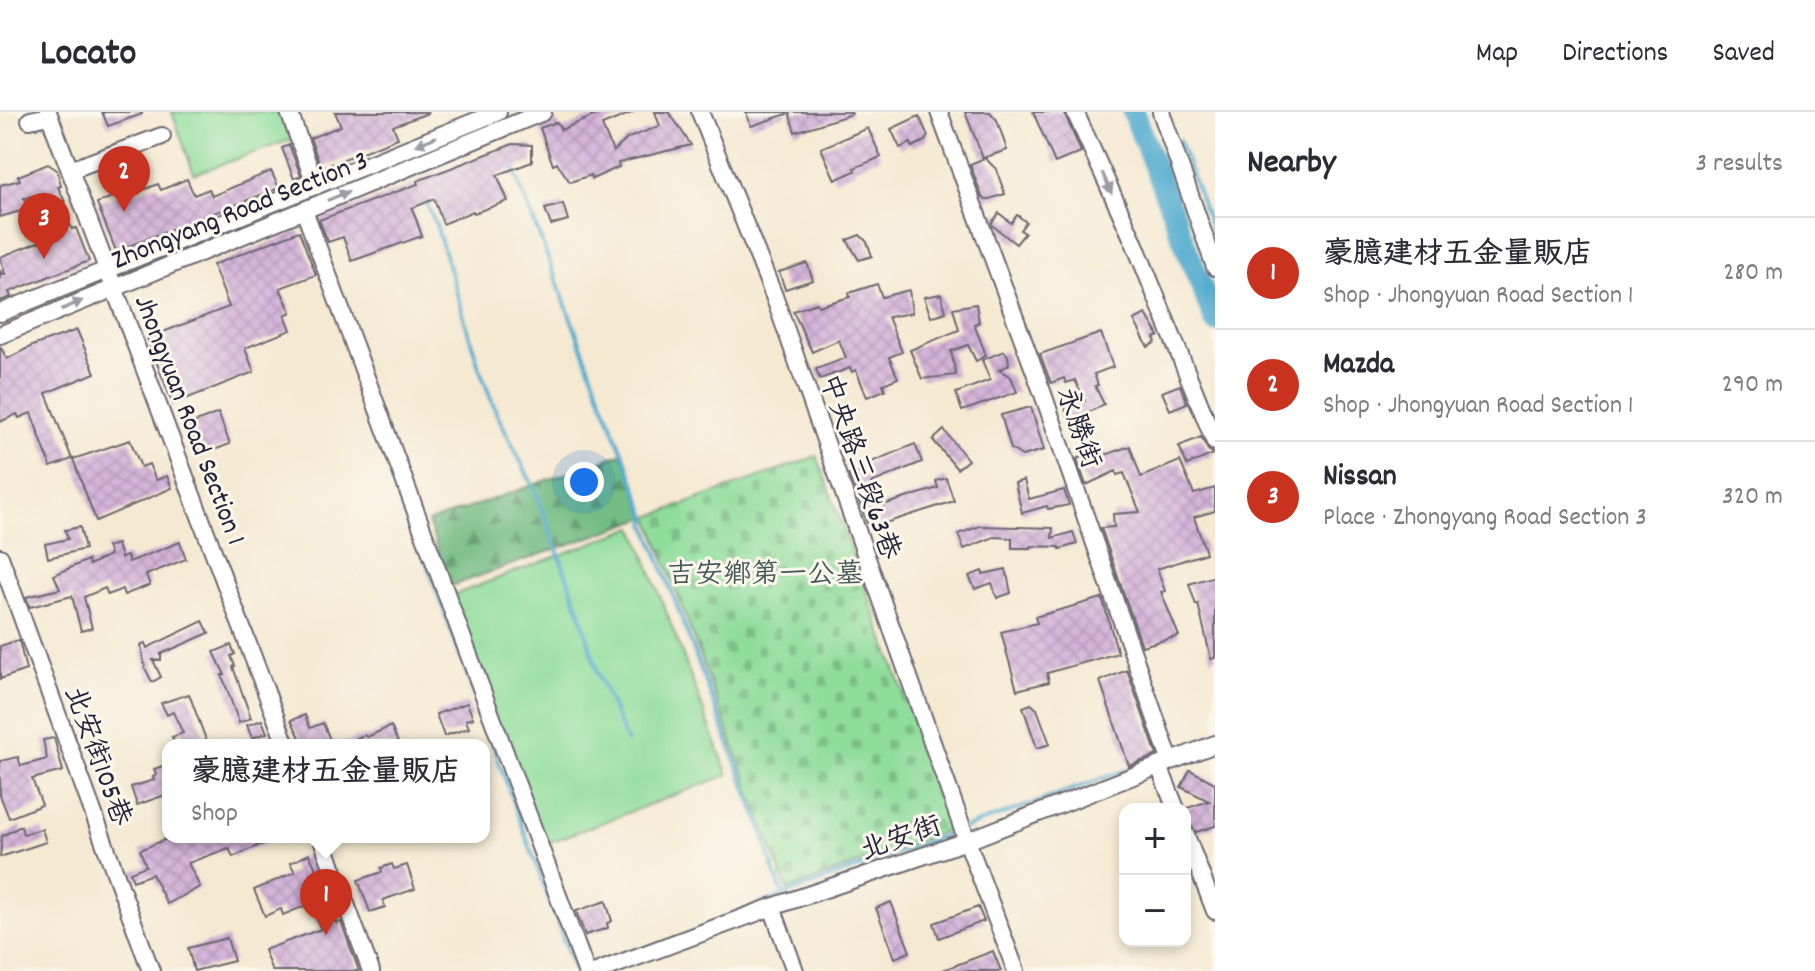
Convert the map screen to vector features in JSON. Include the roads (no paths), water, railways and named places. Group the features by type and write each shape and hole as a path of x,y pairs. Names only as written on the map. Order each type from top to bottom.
{"street":[{"path":"289,112 316,186"},
{"name":"Zhongyang Road Section 3","path":"0,313 498,112"},
{"name":"Zhongyang Road Section 3","path":"0,335 543,112"},
{"name":"中央路三段63巷","path":"700,112 774,296 1016,971"},
{"name":"永勝街","path":"939,112 1043,394 1165,763 1175,803"},
{"path":"1075,112 1134,242 1215,442"},
{"path":"1161,112 1215,267"},
{"path":"30,120 48,114"},
{"name":"Jhongyuan Road Section 1","path":"48,114 284,739"},
{"path":"70,170 162,136"},
{"path":"304,210 586,971"},
{"name":"北安街105巷","path":"0,557 151,971"},
{"name":"北安街","path":"599,971 772,907 967,841 1215,744"},
{"path":"323,843 371,971"},
{"path":"1191,849 1215,911"},
{"path":"772,907 795,971"}],"waterway":[{"path":"1133,112 1215,321"},
{"path":"1179,140 1215,239"},
{"path":"513,167 647,517 646,524 783,894"},
{"path":"426,202 436,225 479,367 496,412 535,490 580,612 598,674 627,742"},
{"path":"424,556 575,971"},
{"path":"965,828 1126,770"},
{"path":"759,904 957,831"}],"place":[{"name":"Mazda","path":"124,212"},
{"name":"Nissan","path":"44,259"},
{"name":"豪臆建材五金量販店","path":"326,935"}],"park label":[{"name":"吉安鄉第一公墓","path":"765,572"}]}
